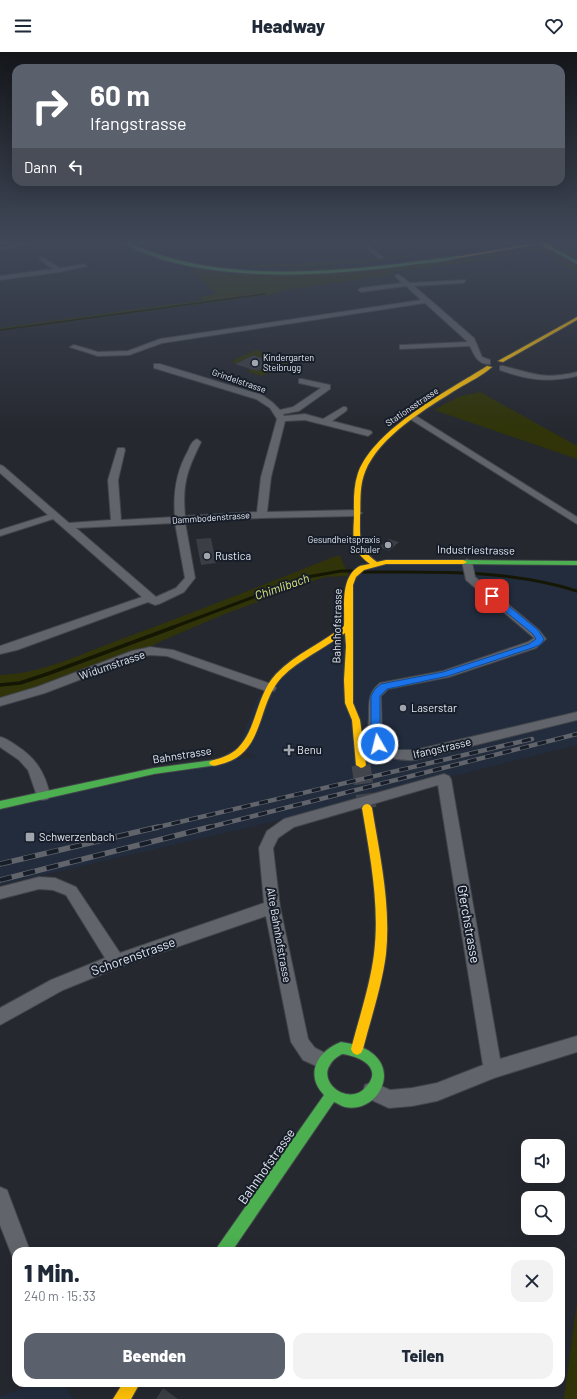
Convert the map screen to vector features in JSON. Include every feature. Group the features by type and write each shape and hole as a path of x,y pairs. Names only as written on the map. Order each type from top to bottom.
{"main road":[{"path":"488,364 502,364 577,318"},
{"name":"Stationsstrasse","path":"374,566 358,550 356,544 358,485 364,467 372,454 386,438 488,364"},
{"name":"Industriestrasse","path":"374,566 386,562 469,570 577,563"},
{"name":"Bahnhofstrasse","path":"356,720 349,704 348,666 337,649 348,627 349,585 353,576 362,575 374,566"},
{"name":"Bahnstrasse","path":"337,649 340,634 348,627"},
{"name":"Bahnstrasse","path":"0,804 177,767 232,759 247,747 262,703 270,688 285,670 311,651 337,649 359,642"},
{"path":"337,649 359,652"},
{"path":"337,649 348,666"},
{"name":"Bahnhofstrasse","path":"359,704 356,720 361,765"},
{"path":"357,1049 377,971 380,952 380,897 367,808"},
{"path":"349,1048 357,1049 370,1057 378,1070 376,1085 372,1091 362,1099 348,1102 331,1095 325,1089 320,1075 320,1068 323,1061 334,1051 349,1048"},
{"name":"Bahnhofstrasse","path":"226,1247 331,1095"},
{"path":"121,1399 129,1387"}],"street":[{"path":"74,347 98,354 130,355 160,341 395,306"},
{"path":"432,306 471,340 479,358 488,364"},
{"path":"403,347 473,344"},
{"path":"502,364 529,377 546,379 577,374"},
{"name":"Grindelstrasse","path":"157,366 259,397 270,403 280,416"},
{"path":"280,416 296,409 327,388 302,381"},
{"path":"325,422 344,409"},
{"path":"280,416 301,417 368,433"},
{"path":"262,515 266,477 280,416"},
{"path":"413,417 577,521"},
{"path":"0,650 177,592 187,584 190,578 180,521 179,495 184,467 197,442"},
{"path":"116,523 113,480 121,450"},
{"path":"0,468 152,600"},
{"name":"Dammbodenstrasse","path":"66,526 180,521 262,515 357,513"},
{"path":"0,533 54,516"},
{"name":"Ifangstrasse","path":"469,570 536,632 540,639 532,646 445,674 384,686 375,696 375,738 378,744 398,755 415,755 577,716"},
{"name":"Widumstrasse","path":"0,702 41,690 136,654 150,651 169,653 270,688"},
{"path":"0,741 29,761 38,774 43,795"},
{"name":"Alte Bahnhofstrasse","path":"323,1061 309,1054 300,1042 272,907 266,848 272,835 289,823 444,779"},
{"name":"Gferchstrasse","path":"444,779 494,1070"},
{"path":"0,893 39,883 55,884 70,891 116,961"},
{"name":"Schorenstrasse","path":"0,1018 57,985 116,961 272,907"},
{"path":"372,1091 389,1099 412,1097 437,1092 494,1070 577,1044"},
{"path":"0,1197 19,1247"}],"shaded area":[{"path":"577,563 577,745 251,827 0,885 0,808 241,758 256,757 238,747 258,697 340,631 346,583 375,564"},
{"path":"25,1387 66,1387 73,1399 0,1399 0,1397"}],"green space":[{"path":"161,306 188,306 0,331 0,328"},
{"path":"256,350 292,362 262,376 249,372 249,369 265,368 275,362 254,355 235,364 232,361"},
{"path":"480,392 577,446 577,459 434,410 458,397"},
{"path":"336,556 340,556 349,576 324,577 220,616 159,642 136,654 0,702 0,675 30,671 59,663"},
{"path":"577,1302 577,1399 564,1399"}],"building":[{"name":"Kindergarten Steibrugg","path":"254,355 276,362 257,371 235,364"},
{"name":"Rustica","path":"211,538 216,563 201,565 196,539"},
{"name":"Gesundheitspraxis Schuler","path":"389,539 399,542 389,551 379,547"},
{"path":"163,1388 178,1399 156,1399"}],"waterway":[{"name":"Chimlibach","path":"0,330 178,306"},
{"name":"Chimlibach","path":"171,628 307,577 341,571 353,571"},
{"name":"Chimlibach","path":"362,572 444,572 497,575 551,584 577,591"},
{"name":"Chimlibach","path":"0,685 20,683 174,627"}],"tunnel":[{"path":"361,765 367,808"}],"railway":[{"path":"206,828 577,734"},
{"path":"154,828 532,739"},
{"path":"0,864 158,827"},
{"path":"0,880 210,827"}],"traffic: fast":[{"path":"463,562 577,563"},
{"path":"0,805 154,771 214,763"},
{"path":"341,1048 356,1051 370,1058 375,1063 378,1070 379,1077 376,1085 367,1096 357,1101 345,1101 335,1096 326,1089 321,1079 321,1069 326,1058 341,1048"},
{"path":"226,1247 331,1095"}],"traffic: slow":[{"path":"501,361 577,318"},
{"path":"375,564 359,549 356,539 358,491 361,473 364,467 374,452 403,424 438,399 489,367"},
{"path":"361,765 356,720 349,703 348,680 350,646 348,627 349,585 353,576 361,568 386,562 463,562"},
{"path":"214,763 230,758 241,751 249,740 254,729 269,689 278,677 294,663 348,627"},
{"path":"357,1049 376,978 380,954 382,917 379,881 367,808"},
{"path":"121,1399 129,1387"}],"place":[{"name":"Kindergarten Steibrugg","path":"255,363"},
{"name":"Gesundheitspraxis Schuler","path":"388,545"},
{"name":"Rustica","path":"207,556"},
{"name":"Laserstar","path":"403,708"},
{"name":"Benu","path":"289,750"},
{"name":"Schwerzenbach","path":"30,837"}],"route":[{"path":"378,744 375,738 375,696 384,686 432,678 532,646 538,642 540,639 536,632 492,596"}]}
